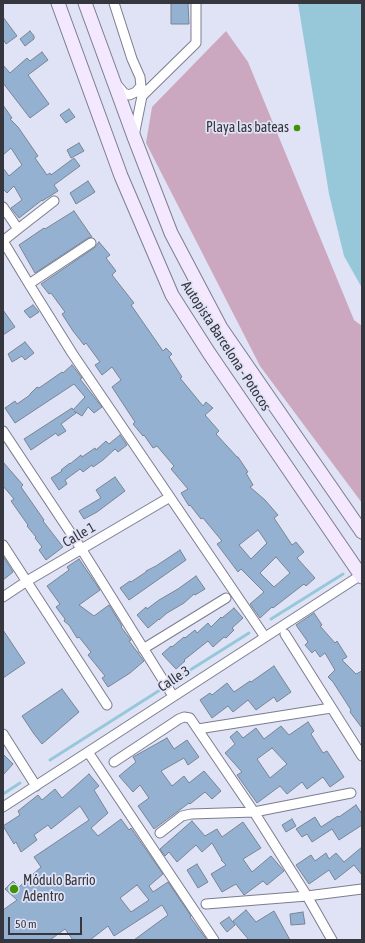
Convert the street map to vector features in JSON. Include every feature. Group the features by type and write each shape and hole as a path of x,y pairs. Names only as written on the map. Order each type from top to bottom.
{"street":[{"name":"Autopista Barcelona - Potocos","path":"58,3 121,176 172,295 213,360 361,576"},
{"name":"Autopista Barcelona - Potocos","path":"85,3 134,138 171,233 221,328 362,532"},
{"path":"114,3 132,59 140,76 142,96 134,138"},
{"path":"142,96 196,43 196,3"},
{"path":"113,79 124,93 129,95 136,92 141,86"},
{"path":"54,201 3,241 72,353 265,636"},
{"path":"3,207 18,229"},
{"path":"29,284 91,243"},
{"path":"3,431 82,550 173,696"},
{"name":"Calle 1","path":"3,597 26,581 82,550 170,497"},
{"path":"3,545 107,705"},
{"name":"Calle 3","path":"3,807 265,636 279,629 361,576"},
{"path":"144,649 226,598"},
{"path":"285,634 362,756"},
{"path":"198,729 331,708"},
{"path":"114,762 179,719 184,717 190,718 254,812 307,896 332,940"},
{"path":"3,734 36,786"},
{"path":"88,752 214,940"},
{"path":"160,834 182,816 254,812 352,793"},
{"path":"206,904 307,896 362,889"}],"shaded area":[{"path":"226,31 248,62 354,320 362,326 362,503 260,366 146,143 152,107"}],"water":[{"path":"298,3 362,3 362,288 344,256 329,194"}],"building":[{"path":"171,3 188,3 189,24 171,24"},
{"path":"3,17 17,36 6,44 3,39"},
{"path":"30,31 34,36 34,39 25,46 20,39"},
{"path":"42,52 48,60 28,75 49,104 30,118 3,83 3,65 10,73 27,58 30,61"},
{"path":"3,105 12,118 10,119 18,127 38,156 35,158 47,175 50,173 51,175 74,158 80,166 54,185 58,191 42,200 19,218 11,208 22,200 14,186 7,193 3,189 3,168 9,176 22,165 11,148 3,155"},
{"path":"69,109 75,117 66,123 60,115"},
{"path":"79,143 84,151 71,158 67,150"},
{"path":"88,181 95,192 76,204 70,193"},
{"path":"74,211 92,237 88,238 35,273 19,245 44,228 45,229"},
{"path":"99,242 110,255 106,258 116,271 112,275 134,303 131,305 163,351 166,348 172,354 169,357 182,377 180,378 203,406 206,402 213,408 205,415 219,431 216,434 238,457 248,472 246,473 253,485 250,487 265,500 278,515 274,518 292,545 296,542 304,552 297,558 315,578 306,586 304,584 273,608 272,607 260,618 250,604 264,592 241,569 238,572 217,544 222,541 203,518 201,519 190,505 189,506 181,493 188,489 171,469 174,466 157,446 153,448 144,435 143,436 133,424 135,422 112,387 121,380 112,367 102,375 95,365 100,362 86,343 84,345 73,331 62,314 65,312 51,293 49,294 41,284 94,248","holes":["258,530 267,543 251,559 239,545","276,557 290,573 274,587 260,573"]},
{"path":"33,305 39,312 30,318 24,311"},
{"path":"3,310 15,327 3,335"},
{"path":"25,342 34,353 25,360 22,356 12,362 8,354"},
{"path":"72,365 82,378 80,379 102,407 94,413 88,407 82,416 74,411 76,413 61,424 66,431 58,436 56,433 31,450 24,439 72,408 73,410 85,397 74,384 15,423 5,408 15,401 17,404 30,395 37,387 39,388 62,372 63,373"},
{"path":"120,435 127,445 118,452 115,449 93,467 92,465 83,472 80,469 65,480 67,484 59,490 51,478 81,455 82,457 95,448 96,450 106,441 109,444"},
{"path":"3,462 23,485 21,487 44,520 43,521 63,547 46,560 39,550 42,547 11,501 14,499 3,486"},
{"path":"115,477 125,491 97,512 84,519 79,511 101,498 96,490"},
{"path":"180,550 186,560 129,600 120,588"},
{"path":"3,556 13,572 3,580"},
{"path":"79,559 100,590 79,605 94,616 109,605 122,626 121,627 131,640 129,641 144,661 130,673 108,687 102,678 105,676 88,655 91,652 79,637 77,638 69,625 64,621 65,619 56,607 60,604 47,586 69,570 67,567"},
{"path":"196,576 205,589 195,595 194,594 184,603 167,613 148,628 137,615 146,607 147,609"},
{"path":"234,608 243,618 232,628 234,630 226,638 224,637 213,647 208,641 184,660 185,661 176,669 162,654 195,630 197,633 208,623 211,627 221,617 222,618"},
{"path":"314,613 322,625 320,626 335,643 337,641 347,657 342,660 356,674 362,671 362,728 350,712 351,710 333,682 328,677 335,670 325,653 320,657 315,650 312,653 305,645 308,642 296,625"},
{"path":"3,630 25,663 3,678"},
{"path":"274,666 291,692 277,702 274,697 256,710 248,700 233,712 228,706 212,718 200,700 210,693 212,695 227,683 234,692"},
{"path":"62,689 79,712 42,744 22,716"},
{"path":"308,722 314,731 311,734 323,753 327,751 344,777 330,787 323,777 307,789 302,782 287,794 280,786 257,803 237,775 242,772 225,753 235,744 230,737 237,731 243,738 256,728 264,739 281,726 289,735","holes":["272,748 287,764 270,778 257,759"]},
{"path":"167,738 174,749 187,740 199,757 188,765 184,758 161,771 172,786 184,776 189,783 204,771 221,791 212,799 205,792 154,829 138,806 149,798 140,785 133,792 119,776 136,762 133,757"},
{"path":"3,754 13,764 3,775"},
{"path":"89,774 99,786 94,790 108,813 91,828 98,836 121,819 129,830 131,828 163,874 149,886 153,892 168,882 191,916 190,917 207,940 134,940 168,915 162,905 114,936 108,926 90,940 73,940 65,929 50,940 3,940 3,910 17,900 5,889 13,881 19,887 41,867 34,857 89,820 80,806 51,829 48,825 34,835 37,840 21,852 16,842 14,844 3,826 20,815 18,811 38,795 42,800 55,789 62,798","holes":["137,885 149,900 131,912 120,898"]},
{"path":"356,805 362,814 362,825 339,840 332,829 312,842 307,834 302,837 296,829 315,817 321,827"},
{"path":"292,819 296,826 286,832 282,825"},
{"path":"192,821 205,836 217,829 222,837 243,822 261,848 243,859 252,872 271,856 284,871 267,885 263,881 244,895 236,884 222,892 211,874 226,865 221,860 212,843 202,852 196,845 177,862 169,852 165,856 160,849"},
{"path":"362,847 362,875 354,865 335,880 329,870 309,884 296,865 311,855 315,861 326,853 329,859 336,853 344,862"},
{"path":"197,864 208,882 198,888 187,870"},
{"path":"246,910 256,922 274,911 290,940 249,940 233,921"},
{"path":"303,912 305,924 291,925 290,914"},
{"path":"229,917 235,925 227,932 220,923"}],"waterway":[{"path":"271,619 343,574"},
{"path":"179,677 249,633"},
{"path":"50,760 160,690"},
{"path":"3,794 20,783"}],"place":[{"name":"Playa las bateas","path":"297,128"},
{"name":"Módulo Barrio Adentro","path":"14,889"}]}
